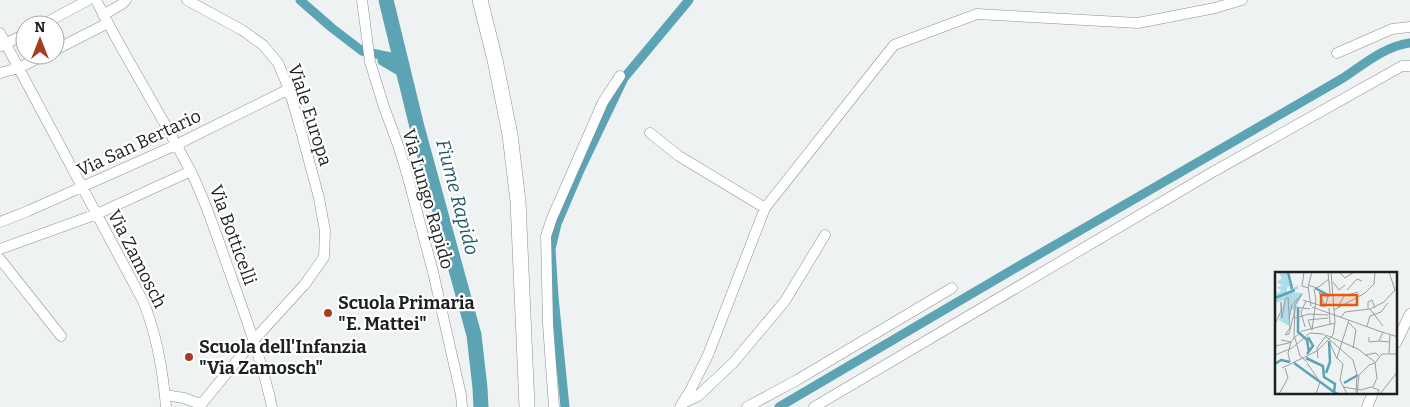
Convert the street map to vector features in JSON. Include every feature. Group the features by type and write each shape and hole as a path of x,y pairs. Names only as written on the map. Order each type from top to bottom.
{"highway":[{"path":"480,0 495,60 508,126 518,201 527,407"}],"street":[{"path":"60,15 88,0"},
{"name":"Via Botticelli","path":"96,0 191,171 254,340 272,407"},
{"path":"65,44 106,19 126,0"},
{"name":"Viale Europa","path":"187,0 242,30 263,45 278,63 289,89 319,198 325,231 324,257 305,284 254,340"},
{"name":"Via Lungo Rapido","path":"362,0 370,62 398,146 433,272 461,395 462,407"},
{"path":"681,405 708,355 765,208 894,45 978,14 1138,23 1215,8 1242,0"},
{"path":"1337,53 1392,29 1410,27"},
{"name":"Via Zamosch","path":"0,34 3,46 18,68 132,280 149,316 157,341 166,407"},
{"path":"3,46 15,39"},
{"path":"0,73 24,65"},
{"path":"814,407 1211,172 1402,66 1410,66"},
{"path":"554,407 548,324 546,236 552,218 603,102 620,76"},
{"name":"Via San Bertario","path":"0,222 176,145 289,89"},
{"path":"650,133 679,156 765,208"},
{"path":"0,250 96,214 191,171"},
{"path":"681,405 698,396 733,363 784,301 825,235"},
{"path":"0,259 61,336"},
{"path":"748,407 952,288"},
{"path":"1398,339 1410,314"},
{"path":"165,395 184,398 200,406 254,340"},
{"path":"1367,407 1373,394"}],"waterway":[{"path":"300,0 362,51 400,59"},
{"name":"Fiume Rapido","path":"386,0 417,127 474,335 481,407"},
{"path":"565,407 551,249 557,224 580,170 624,78 689,0"},
{"path":"779,407 1343,78 1383,52 1410,43"},
{"path":"382,61 404,74"}],"place":[{"name":"Scuola Primaria \"E. Mattei\"","path":"328,313"},
{"name":"Scuola dell'Infanzia \"Via Zamosch\"","path":"189,357"}]}
